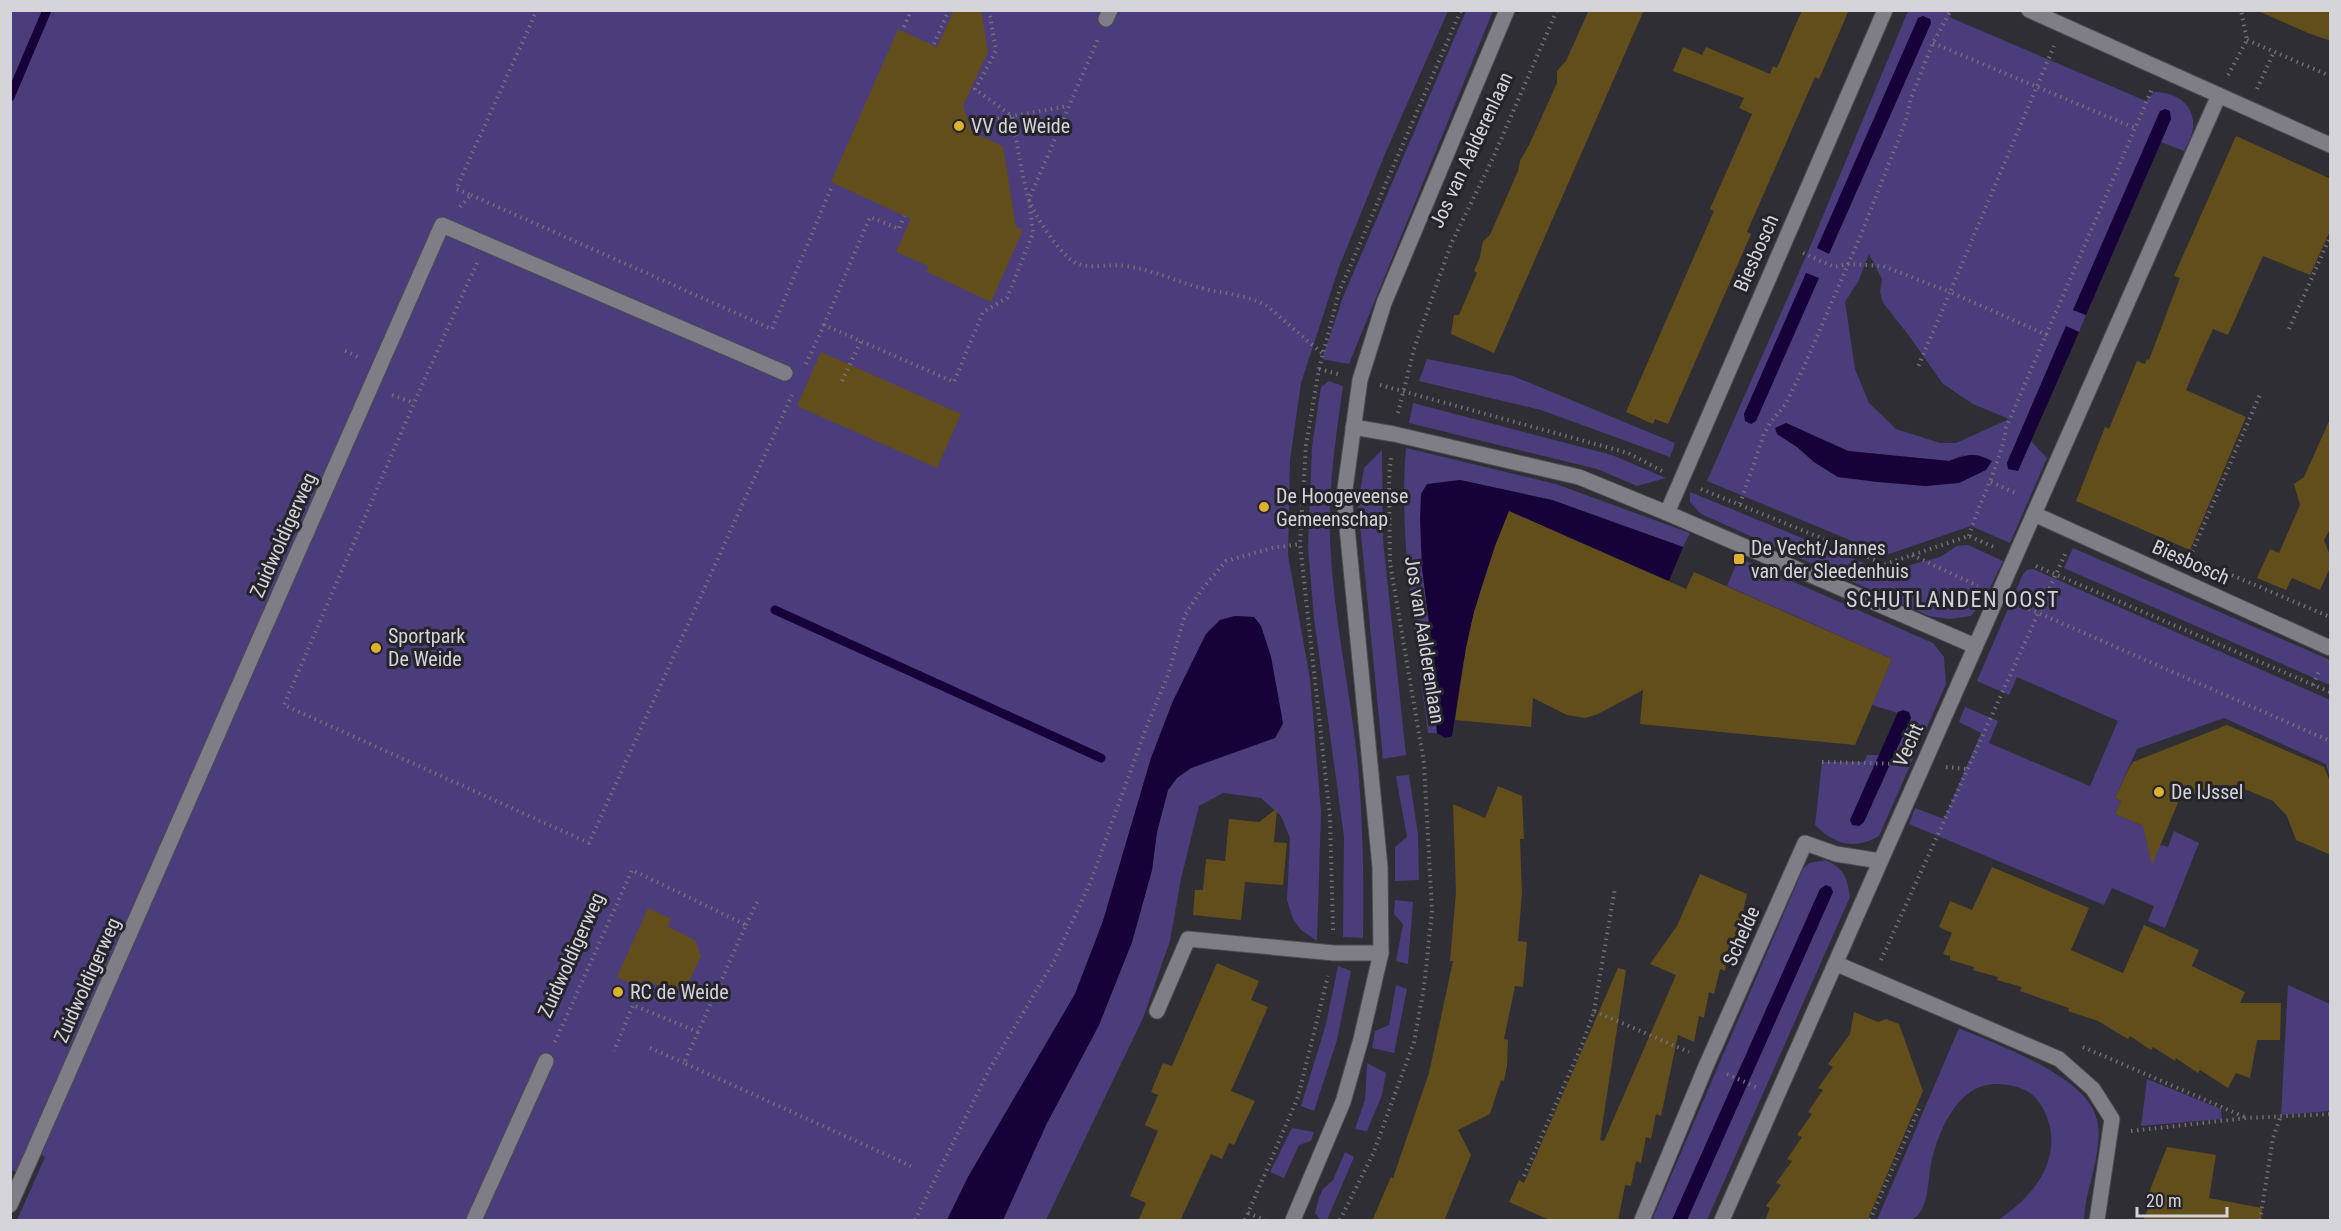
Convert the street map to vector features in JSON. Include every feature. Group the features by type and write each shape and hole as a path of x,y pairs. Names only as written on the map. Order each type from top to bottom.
{"street":[{"name":"Jos van Aalderenlaan","path":"1293,1221 1342,1102 1361,1039 1381,953 1380,867 1344,496 1360,380 1384,303 1507,10"},
{"name":"Biesbosch","path":"1667,513 1885,10"},
{"path":"2029,10 2331,145"},
{"path":"1353,427 1394,434 1579,477 1975,646 2218,94"},
{"path":"442,225 785,373"},
{"name":"Zuidwoldigerweg","path":"10,1205 442,225"},
{"name":"Biesbosch","path":"2036,508 2075,532 2330,647"},
{"name":"Vecht","path":"1880,861 1975,646"},
{"name":"Schelde","path":"1642,1221 1709,1061 1805,843 1836,854 1880,861"},
{"path":"1722,1221 1837,964 1880,861"},
{"path":"1157,1011 1188,939 1334,953 1381,953"},
{"path":"1837,964 2059,1059 2093,1089 2112,1119 2097,1221"},
{"path":"474,1221 546,1061"}],"path":[{"path":"537,10 456,189 771,329 832,186"},
{"path":"904,27 911,10"},
{"path":"934,44 949,10"},
{"path":"824,325 954,382 983,312 1007,298 1033,233 1029,199 1012,116 975,89 996,51 989,10"},
{"name":"Jos van Aalderenlaan","path":"1340,1221 1373,1154 1414,1042 1424,987 1432,911 1424,763 1390,563 1389,479 1394,434 1414,349 1451,244 1493,158 1557,10"},
{"path":"1740,504 1764,434 1785,405 1803,369 1902,130 1911,98 1933,43 1952,10"},
{"path":"2218,94 2247,40 2241,10"},
{"path":"1029,199 1108,15"},
{"path":"1918,367 2063,26"},
{"path":"2247,40 2331,76"},
{"path":"1933,43 2137,129"},
{"path":"2248,108 2274,52"},
{"path":"1969,537 2003,448 2006,428 2137,129 2146,102 2163,70"},
{"path":"974,123 1069,106"},
{"path":"442,225 471,195"},
{"path":"1029,199 1058,246 1078,264 1102,266 1115,264 1152,271 1202,288 1258,300 1323,354"},
{"path":"803,371 870,217 898,229 904,216"},
{"path":"2289,329 2331,237"},
{"path":"486,244 284,705 589,843 794,391"},
{"path":"1783,244 1834,267 1847,264 1883,266 1950,292 2047,335"},
{"path":"842,381 861,341"},
{"path":"1319,369 1628,453 1680,480 1885,564 1969,537 2331,692"},
{"path":"2190,557 2261,392"},
{"path":"1991,482 2036,508"},
{"path":"1283,518 1303,512"},
{"path":"1872,979 2075,532"},
{"path":"915,1221 989,1070 1054,961 1090,883 1148,723 1168,675 1185,615 1202,589 1226,561 1272,548 1300,544"},
{"path":"1912,555 2331,741"},
{"path":"1822,762 1893,763"},
{"name":"Zuidwoldigerweg","path":"546,1061 632,870 746,924"},
{"path":"1524,1176 1582,1045 1594,1011 1615,888"},
{"path":"684,1063 757,902"},
{"path":"614,1051 633,1005 698,1032"},
{"path":"1594,1011 1709,1061"},
{"path":"650,1048 910,1166"},
{"path":"1731,1076 1753,1085"},
{"path":"1870,1221 1920,1106"},
{"path":"2110,1134 2247,1118 2331,1114"},
{"path":"2260,1221 2272,1138 2280,1118"},
{"path":"1248,1213 1264,1221"}],"shaded area":[{"name":"Sportpark De Weide","path":"10,11 1448,11 1385,154 1339,267 1301,383 1290,460 1288,555 1310,679 1321,811 1317,941 1301,930 1293,919 1287,900 1290,838 1281,816 1261,798 1223,793 1199,806 1181,879 1170,941 1143,1018 1046,1220 1003,1220 1047,1123 1099,1025 1132,942 1152,870 1157,832 1168,790 1177,778 1191,768 1275,738 1283,724 1271,657 1261,626 1254,617 1235,616 1220,620 1206,634 1173,701 1151,758 1103,921 1075,994 968,1177 947,1220 17,1220 45,1157 29,1148 18,1173 11,1170"},
{"path":"1466,11 1493,11 1349,364 1322,359 1343,297"},
{"path":"1908,11 1951,11 1949,17 2146,101 2154,92 2169,94 2188,106 2191,113 2193,129 2184,151 2161,142 2171,119 2074,309 2086,315 2079,332 2066,326 2007,463 2018,471 2031,441 2047,458 2010,543 1971,526 1886,555 1707,481 1810,247","holes":["1930,19 1931,23 1829,253 1817,248","1869,254 1882,279 1880,292 1883,303 1943,384 1973,404 2009,419 1956,443 1940,443 1896,429 1869,403 1855,369 1845,302 1858,282","1806,273 1818,278 1756,420 1751,424","1786,423 1848,451 1949,461 1965,454 1925,486 1838,477 1777,434"]},
{"path":"1923,16 1930,19 1931,23 1829,254 1817,248 1918,18"},
{"path":"2165,109 2170,111 2171,119 2086,315 2073,310 2160,111"},
{"path":"1806,273 1819,278 1756,421 1751,424 1745,421 1744,414"},
{"path":"2066,326 2079,332 2018,471 2008,469 2007,463"},
{"path":"1427,359 1513,376 1675,443 1670,457 1541,410 1419,381"},
{"path":"1329,381 1343,386 1331,482 1330,540 1334,594 1359,779 1363,847 1363,938 1343,937 1344,837 1314,618 1308,547 1312,446 1321,387"},
{"path":"1413,403 1612,455 1666,478 1637,486 1597,469 1409,423"},
{"path":"1786,423 1848,451 1949,461 1975,455 1992,461 1986,470 1959,483 1926,486 1838,477 1777,434 1775,428"},
{"path":"1406,448 1556,484 1690,533 1683,547 1552,500 1460,480 1421,494 1423,576 1431,645 1437,733 1428,733 1407,554 1404,482"},
{"path":"1382,450 1383,540 1406,755 1383,759 1358,504 1364,468"},
{"path":"1460,480 1552,500 1683,547 1669,581 1509,512 1474,614 1452,736 1445,738 1437,733 1431,635 1422,569 1421,494 1427,484"},
{"path":"1690,492 1885,572 1940,557 1957,546 1968,545 2003,561 1985,598 1971,616 1949,619 1929,616 1701,514 1690,502"},
{"path":"2073,548 2330,660 2330,685 2064,568"},
{"path":"1739,558 1933,643 1944,657 1946,684 1879,836 1861,843 1845,843 1830,837 1815,825 1822,762 1864,762 1867,755 1879,755 1898,713 1872,705 1892,659 1727,586"},
{"path":"2033,569 2330,700 2330,779 2326,764 2224,718 2137,749 2115,798 2121,801 2115,814 2150,829 2146,840 2148,844 2168,847 2174,831 2199,843 2165,928 2148,921 2154,906 2112,888 2104,905 1909,824 1915,808 1944,819 1981,733 1959,722 1965,707 1998,721 1989,743 2090,786 2118,721 2017,677 2009,695 1977,681 2023,574"},
{"path":"1235,616 1254,617 1261,626 1271,657 1283,723 1275,738 1191,768 1177,778 1168,790 1157,832 1152,870 1132,942 1099,1025 1047,1123 1003,1220 947,1220 968,1177 1075,994 1103,921 1151,758 1173,701 1206,634 1220,620"},
{"path":"1903,710 1909,712 1911,718 1864,822 1859,826 1852,825 1850,820 1898,712"},
{"path":"1409,775 1418,834 1419,880 1395,881 1395,847 1407,837 1396,776"},
{"path":"1826,860 1844,875 1850,897 1707,1220 1687,1220 1833,892 1826,885 1820,889 1672,1220 1652,1220 1803,869 1809,863"},
{"path":"1826,885 1831,887 1833,892 1687,1220 1672,1220 1820,889"},
{"path":"1395,900 1413,902 1408,964 1396,961 1403,924 1394,914"},
{"path":"1338,966 1351,971 1337,1040 1314,1111 1301,1106 1326,1024"},
{"path":"1396,985 1407,989 1394,1053 1372,1048 1375,1031 1389,1025"},
{"path":"2288,985 2330,1004 2330,1111 2281,1115"},
{"path":"1959,1028 2039,1064 2077,1089 2090,1104 2097,1120 2099,1138 2084,1220 1998,1220 2020,1203 2039,1181 2050,1156 2051,1142 2047,1118 2034,1096 2017,1087 1995,1084 1982,1086 1970,1092 1951,1112 1934,1151 1926,1198 1917,1216 1904,1221 1877,1220"},
{"path":"1367,1063 1386,1073 1382,1095 1367,1131 1355,1129 1365,1100"},
{"path":"2147,1079 2221,1109 2222,1119 2141,1126"},
{"path":"1292,1128 1314,1132 1311,1141 1299,1145 1284,1178 1270,1172"},
{"path":"1345,1152 1354,1157 1327,1220 1321,1220 1315,1213 1319,1197 1323,1189 1333,1180"}],"building":[{"path":"954,10 981,10 988,52 963,106 972,132 1003,146 1016,227 1023,230 991,302 927,272 928,266 896,252 911,219 831,182 898,29 937,47"},
{"path":"1589,10 1644,10 1494,353 1451,334 1454,315 1459,315 1477,273 1474,271 1483,241 1490,235 1518,171 1520,161 1557,83 1557,71 1566,61"},
{"path":"1802,10 1849,10 1819,79 1815,77 1747,232 1751,234 1668,424 1655,419 1653,424 1626,412 1714,211 1710,209 1752,114 1739,108 1744,98 1673,71 1683,47 1702,55 1706,47 1770,74 1773,66 1777,68"},
{"path":"2256,10 2331,10 2331,41 2308,33"},
{"path":"2236,136 2331,179 2331,229 2310,275 2263,256 2228,335 2213,329 2202,353 2186,390 2246,417 2190,550 2076,501 2105,427 2109,429 2137,361 2145,364 2147,359 2149,360 2180,278 2174,276"},
{"path":"821,352 961,414 937,468 797,406"},
{"path":"2331,417 2331,528 2324,540 2331,558 2331,566 2320,590 2292,578 2286,590 2257,578 2270,549 2279,553 2300,505 2294,484 2304,477"},
{"path":"1509,511 1686,589 1694,572 1892,659 1855,745 1640,724 1643,690 1598,714 1585,718 1567,715 1533,698 1531,727 1455,720 1474,612"},
{"name":"De IJssel","path":"2227,725 2324,767 2331,784 2331,855 2296,840 2287,816 2273,801 2237,786 2217,785 2179,800 2152,865 2143,826 2115,814 2121,801 2115,798 2130,766 2133,762"},
{"path":"1498,786 1522,796 1524,839 1520,839 1522,893 1518,941 1527,942 1523,987 1515,986 1504,1039 1508,1040 1504,1081 1501,1080 1490,1114 1458,1130 1471,1155 1444,1221 1372,1221 1391,1177 1393,1178 1429,1073 1453,961 1450,961 1456,892 1453,804 1485,818"},
{"path":"1277,808 1274,842 1287,843 1283,885 1245,882 1241,920 1193,915 1195,890 1203,890 1206,859 1225,861 1229,819 1259,822"},
{"path":"1992,867 2089,908 2071,950 2123,973 2144,925 2199,950 2192,966 2245,992 2240,1003 2281,1003 2280,1040 2257,1040 2250,1078 2236,1073 2228,1088 2200,1070 2198,1073 2176,1058 2175,1061 2153,1047 2151,1050 2130,1036 2128,1039 2098,1021 2020,991 2022,987 1973,970 1974,967 1950,960 1950,956 1943,954 1952,933 1939,927 1950,901 1972,910"},
{"path":"1700,874 1747,894 1735,947 1730,945 1725,971 1720,969 1714,994 1709,992 1704,1018 1699,1016 1694,1042 1678,1035 1661,1116 1656,1114 1651,1139 1646,1137 1641,1163 1636,1161 1631,1186 1625,1185 1618,1221 1552,1221 1509,1202 1519,1180 1524,1183 1618,968 1626,970 1600,1140 1604,1141 1676,975 1650,964 1677,926"},
{"path":"648,908 671,919 668,927 695,940 701,956 687,986 671,991 644,979 640,988 617,977"},
{"path":"1217,963 1259,981 1251,1000 1268,1007 1231,1091 1255,1101 1234,1145 1229,1143 1222,1159 1211,1154 1180,1221 1138,1221 1146,1203 1130,1196 1158,1131 1145,1125 1158,1095 1151,1092 1163,1063 1172,1066"},
{"path":"1854,1012 1878,1022 1886,1019 1899,1024 1923,1091 1867,1221 1765,1221 1770,1208 1766,1206 1781,1185 1776,1183 1792,1161 1787,1159 1802,1137 1797,1135 1812,1114 1808,1112 1823,1090 1818,1088 1833,1067 1828,1064 1850,1034"},
{"path":"2167,1147 2216,1155 2209,1198 2262,1208 2261,1221 2143,1221 2151,1201 2146,1200"}],"waterway":[{"path":"10,97 47,10"},
{"path":"775,610 1101,758"}],"place":[{"name":"VV de Weide","path":"959,126"},
{"name":"De Hoogeveense Gemeenschap","path":"1264,507"},
{"name":"De Vecht/Jannes van der Sleedenhuis","path":"1739,559"},
{"name":"Sportpark De Weide","path":"376,648"},
{"name":"De IJssel","path":"2159,792"},
{"name":"RC de Weide","path":"618,992"}],"district":[{"name":"SCHUTLANDEN OOST","path":"1953,599"}]}
